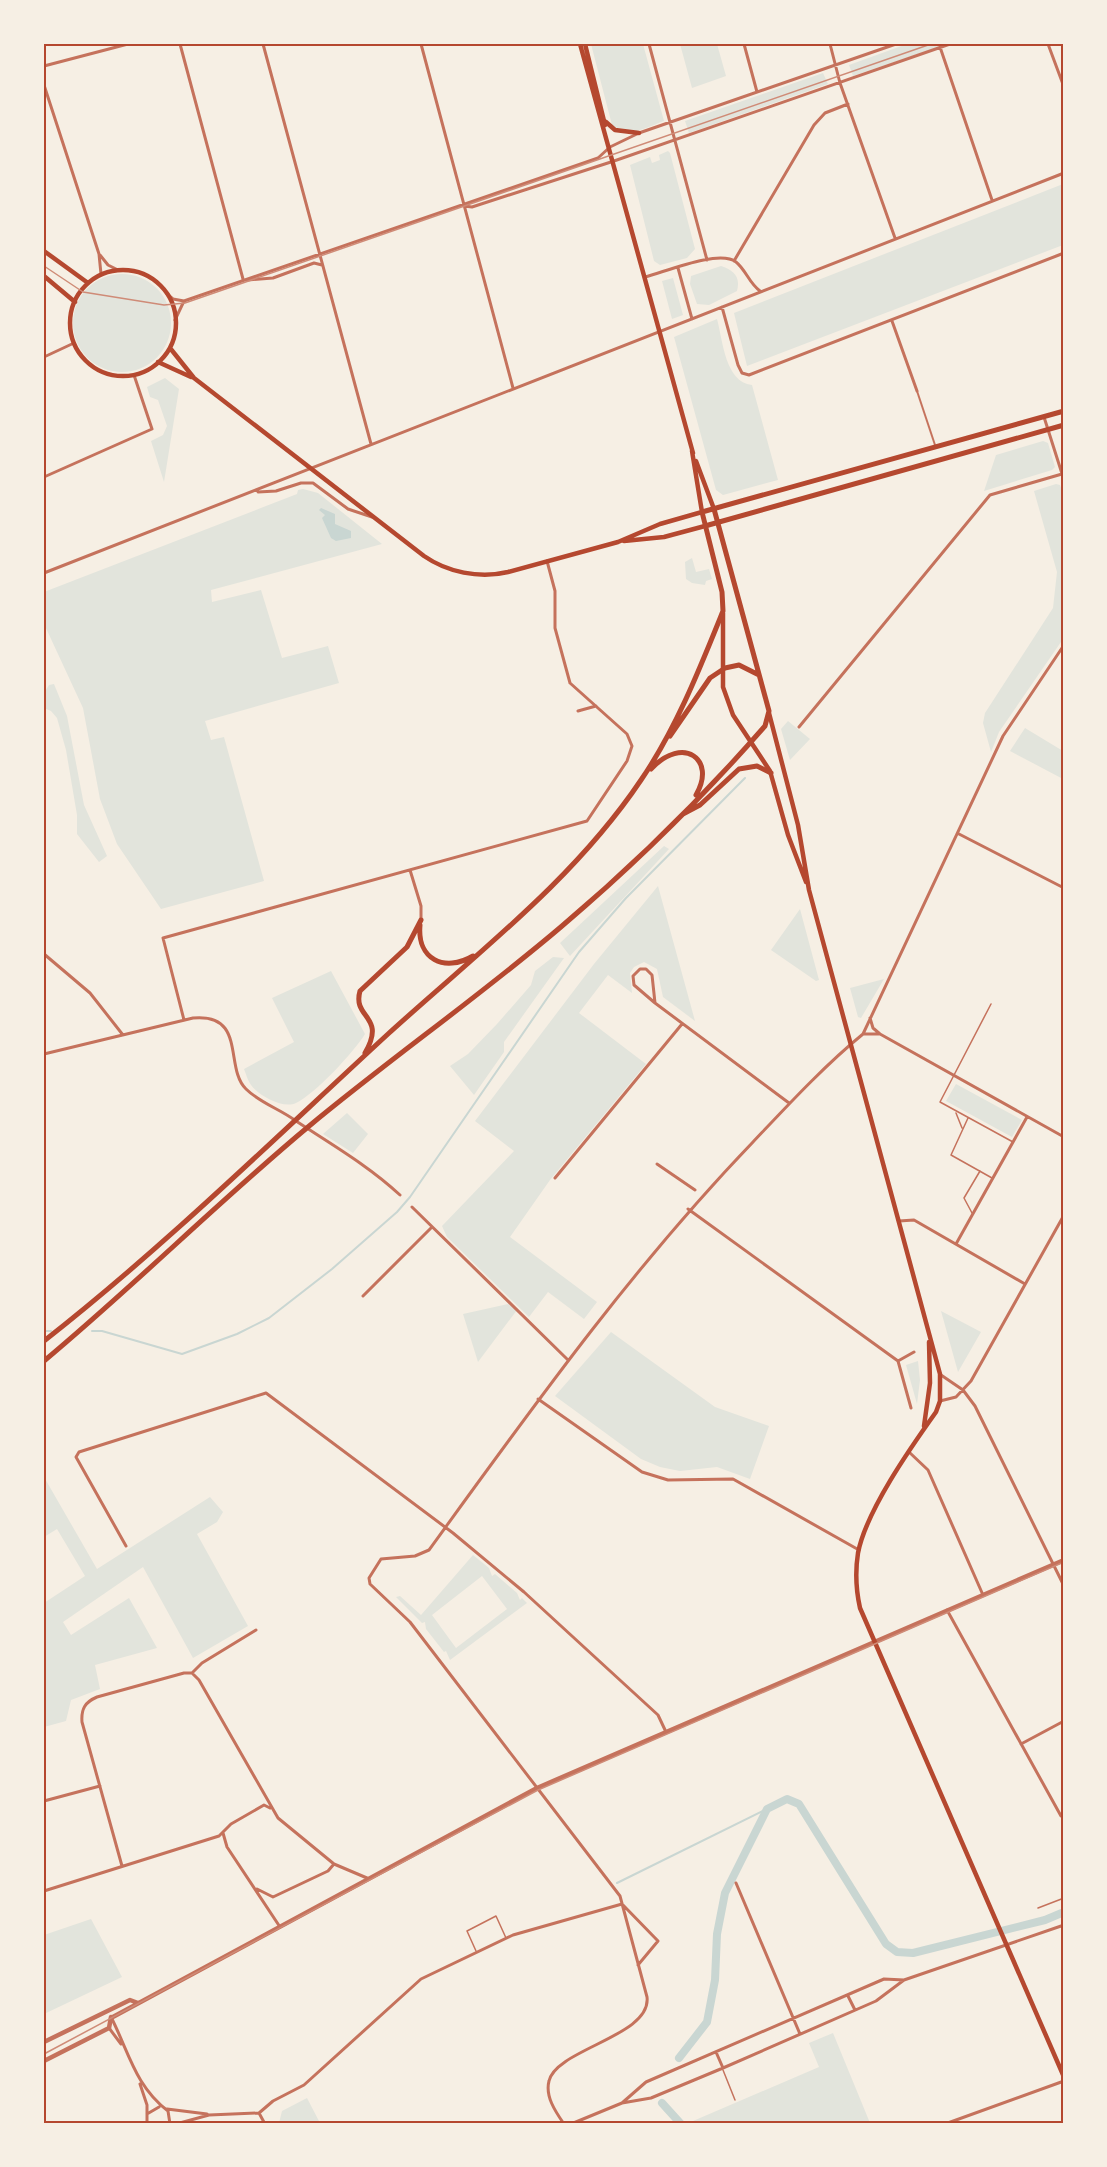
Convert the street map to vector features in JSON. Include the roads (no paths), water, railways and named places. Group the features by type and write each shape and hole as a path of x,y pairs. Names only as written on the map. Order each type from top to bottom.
{"main road":[{"path":"582,44 605,120 607,137"},
{"path":"582,44 692,451 718,522 798,825 809,890"},
{"path":"605,120 615,130 639,133"},
{"path":"44,251 88,283"},
{"path":"129,270 151,278 167,294 176,320 170,348 158,362 134,375 114,375 96,369 81,356 74,343 70,319 75,302 88,283 101,274 129,270"},
{"path":"44,276 75,302"},
{"path":"170,348 194,378 428,559 453,570 497,574 618,542 660,524 1064,411"},
{"path":"158,362 194,378"},
{"path":"618,542 664,537 1064,425"},
{"path":"692,451 702,512 722,592 721,669 729,705 771,773 788,835 809,890 940,1374 940,1401 936,1412 909,1452 869,1523 859,1550 856,1573 857,1595 873,1643 1064,2079"},
{"path":"661,750 723,611"},
{"path":"44,1341 146,1254 296,1120 567,871 595,840 640,781 710,678 721,669 739,665 759,675"},
{"path":"44,1360 108,1307 306,1129 398,1053 562,927 679,816 765,726 768,711"},
{"path":"640,781 666,755 688,753 699,763 703,775 699,789 690,804"},
{"path":"679,816 700,805 739,769 757,766 771,773"},
{"path":"421,920 420,934 424,947 443,964 465,961 486,947"},
{"path":"363,1058 373,1041 374,1030 370,1019 361,1009 360,991 407,947 421,920"},
{"path":"924,1429 930,1383 928,1332"}],"street":[{"path":"44,66 128,44"},
{"path":"180,44 243,280"},
{"path":"263,44 371,444"},
{"path":"421,44 462,206 513,388"},
{"path":"649,44 707,260"},
{"path":"744,44 757,92"},
{"path":"830,44 840,83 895,238"},
{"path":"167,294 173,299 184,301 462,206 598,158 610,147 639,133 896,44"},
{"path":"462,206 472,207 614,161 951,44"},
{"path":"1048,44 1064,87"},
{"path":"940,47 992,200"},
{"path":"44,85 99,254 101,274"},
{"path":"734,261 814,125 825,113 848,104"},
{"path":"44,573 1064,173"},
{"path":"722,308 738,365 742,373 749,375 1064,253"},
{"path":"99,254 108,265 118,270"},
{"path":"314,263 319,255"},
{"path":"645,277 718,258 734,261 750,284 760,291"},
{"path":"243,280 273,278 314,263 322,265"},
{"path":"678,268 692,319"},
{"path":"176,320 184,301"},
{"path":"892,321 935,446"},
{"path":"44,357 74,343"},
{"path":"44,477 152,429 134,375"},
{"path":"1044,417 1064,480"},
{"path":"800,727 990,495 1062,474"},
{"path":"254,492 276,491 301,483 313,483 348,509 375,519"},
{"path":"184,1020 163,938 587,821 627,760 632,746 627,734 573,687 568,678 555,628 555,589 548,561"},
{"path":"564,2124 549,2099 548,2082 551,2075 568,2061 644,2015 648,2001 620,1896 410,1622 370,1584 369,1578 381,1559 424,1553 446,1527 567,1359 688,1209 789,1103 863,1034 1011,721 1064,645"},
{"path":"578,711 596,706"},
{"path":"958,834 1064,888"},
{"path":"410,870 421,906 421,920"},
{"path":"44,954 90,993 123,1035"},
{"path":"655,1003 652,975 646,969 636,971 634,984 655,1003 789,1103"},
{"path":"870,1016 873,1028 880,1034 1064,1137"},
{"path":"44,1054 184,1020 203,1017 213,1020 225,1029 231,1041 244,1087 254,1096 296,1120 306,1129 367,1168 400,1195"},
{"path":"555,1178 682,1024"},
{"path":"863,1034 880,1034"},
{"path":"956,1244 1027,1117"},
{"path":"657,1164 695,1190"},
{"path":"412,1207 567,1359"},
{"path":"688,1209 898,1361 911,1408"},
{"path":"940,1401 950,1400 963,1390 1064,1215"},
{"path":"899,1221 914,1220 1025,1284"},
{"path":"363,1296 432,1227"},
{"path":"898,1361 914,1352"},
{"path":"940,1374 963,1390 979,1413 1052,1566 1064,1586"},
{"path":"126,1546 76,1457 79,1452 266,1393 446,1527 526,1594 658,1715 666,1732"},
{"path":"538,1399 642,1472 668,1480 733,1479 859,1550"},
{"path":"909,1452 928,1470 983,1595"},
{"path":"111,2018 537,1788 1064,1560"},
{"path":"947,1610 1063,1817"},
{"path":"192,1673 199,1665 256,1629"},
{"path":"122,1866 82,1720 85,1705 99,1697 184,1672 192,1673 200,1680 271,1809 279,1819 334,1864 368,1878"},
{"path":"1021,1744 1064,1721"},
{"path":"44,1801 100,1786"},
{"path":"44,1892 223,1833 231,1824 264,1805 271,1809"},
{"path":"223,1833 227,1847 280,1927"},
{"path":"255,1888 273,1898 328,1871 334,1864"},
{"path":"736,1883 800,2034"},
{"path":"146,2117 153,2108 161,2107 209,2115 259,2113 273,2101 304,2085 421,1979 507,1939 622,1904 627,1906 658,1941 638,1965"},
{"path":"622,2103 646,2082 885,1979 904,1980 1064,1925"},
{"path":"571,2124 622,2103 651,2098 723,2068 855,2010 891,1992 904,1980"},
{"path":"848,1995 855,2010"},
{"path":"44,2042 130,2000 138,2003"},
{"path":"112,2008 109,2028 121,2044 139,2080 146,2102 145,2124"},
{"path":"102,2013 111,2018 120,2036 121,2044"},
{"path":"44,2061 109,2028"},
{"path":"716,2052 723,2068"},
{"path":"945,2124 1064,2079"},
{"path":"139,2080 161,2107"},
{"path":"166,2109 171,2117 170,2124"},
{"path":"259,2113 265,2124"},
{"path":"176,2124 209,2115"}],"lane":[{"path":"991,1004 952,1075 940,1102 1013,1142"},
{"path":"955,1111 962,1128"},
{"path":"968,1118 951,1155 993,1178"},
{"path":"972,1214 964,1198 980,1171"},
{"path":"1038,1908 1064,1899"},
{"path":"477,1953 467,1931 496,1916 507,1939"},
{"path":"723,2068 735,2100"}],"waterway":[{"path":"92,1331 102,1331 182,1354 237,1334 269,1318 332,1269 397,1212 410,1197 579,952 626,898 745,778"},
{"path":"44,1331 51,1331"},
{"path":"679,2058 707,2022 715,1980 717,1934 725,1893 767,1809 787,1799 799,1804 886,1944 897,1952 913,1953 1045,1920 1064,1912"},
{"path":"617,1883 767,1809"},
{"path":"662,2103 681,2124"}],"tram line":[{"path":"44,266 83,292 164,305 185,303 931,44"},
{"path":"44,2054 538,1790 1064,1562"}]}
